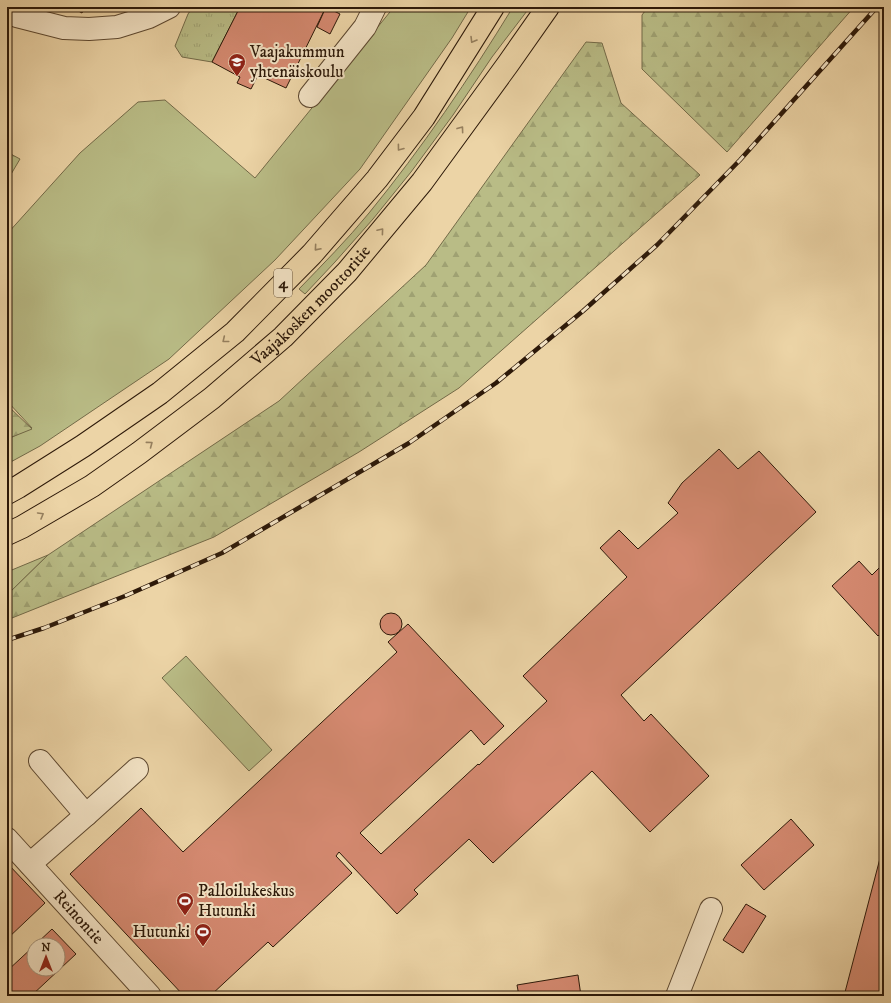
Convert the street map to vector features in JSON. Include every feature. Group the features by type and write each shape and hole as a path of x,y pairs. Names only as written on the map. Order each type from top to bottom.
{"highway":[{"name":"Vaajakosken moottoritie","path":"7,493 83,446 160,393 235,332 312,254 377,179 424,117 493,7"},
{"name":"Vaajakosken moottoritie","path":"7,534 22,527 92,486 139,453 212,398 283,337 347,272 422,182 548,7"}],"street":[{"path":"7,12 64,28 89,29 117,27 149,17 169,7"},
{"path":"310,96 365,27 375,7"},
{"path":"40,761 86,815"},
{"path":"30,864 137,770"},
{"name":"Reinontie","path":"7,838 150,996"},
{"path":"677,996 711,909"}],"green space":[{"path":"193,7 240,7 212,62 182,57 175,46 188,14"},
{"path":"394,7 471,7 452,38 360,169 275,260 169,359 40,446 7,464 7,439 32,428 7,401 7,234 80,153 138,102 165,100 255,178"},
{"path":"513,7 530,7 492,57 453,115 411,172 373,219 305,294 299,289 361,223 408,164 462,87"},
{"path":"648,7 854,7 727,152 642,69 642,15"},
{"path":"586,42 602,43 621,103 700,175 459,388 359,452 214,537 7,620 7,595 48,555 279,401 426,265"},
{"path":"7,152 20,159 7,181"},
{"path":"7,405 32,429 7,439"},
{"path":"48,555 7,595 7,572"},
{"path":"186,656 272,750 249,771 162,678"}],"building":[{"path":"71,7 85,7 82,13"},
{"path":"240,7 326,7 286,88 258,75 251,89 237,83 240,77 212,62"},
{"path":"326,7 340,14 330,34 317,27"},
{"path":"719,449 738,469 759,451 816,512 621,695 644,721 651,714 709,776 650,832 592,771 493,863 469,839 414,890 418,894 397,914 339,852 336,856 352,873 273,947 268,942 210,996 184,996 70,874 141,808 183,852 397,652 388,642 408,624 504,726 484,745 471,730 360,833 381,854 547,701 523,676 627,577 600,548 619,530 638,549 678,513 668,503 682,483"},
{"path":"859,561 872,575 884,563 884,630 878,636 832,586"},
{"path":"387,613 395,613 402,620 402,628 395,635 387,635 380,628 380,620"},
{"path":"791,819 814,845 764,890 741,865"},
{"path":"884,843 884,996 844,996"},
{"path":"7,863 45,903 7,939"},
{"path":"746,904 766,916 743,953 723,940"},
{"path":"52,929 60,937 44,937"},
{"path":"66,944 76,954 66,963"},
{"path":"26,953 26,977 51,977 31,996 9,996 7,994 7,971"},
{"path":"578,975 581,996 519,996 517,985"}],"railway":[{"path":"7,640 44,628 125,596 222,553 409,443 496,383 583,311 657,245 740,160 877,7"}],"place":[{"name":"Vaajakummun yhtenäiskoulu","path":"237,77"},
{"name":"Palloilukeskus Hutunki","path":"185,916"},
{"name":"Hutunki","path":"203,947"}]}
